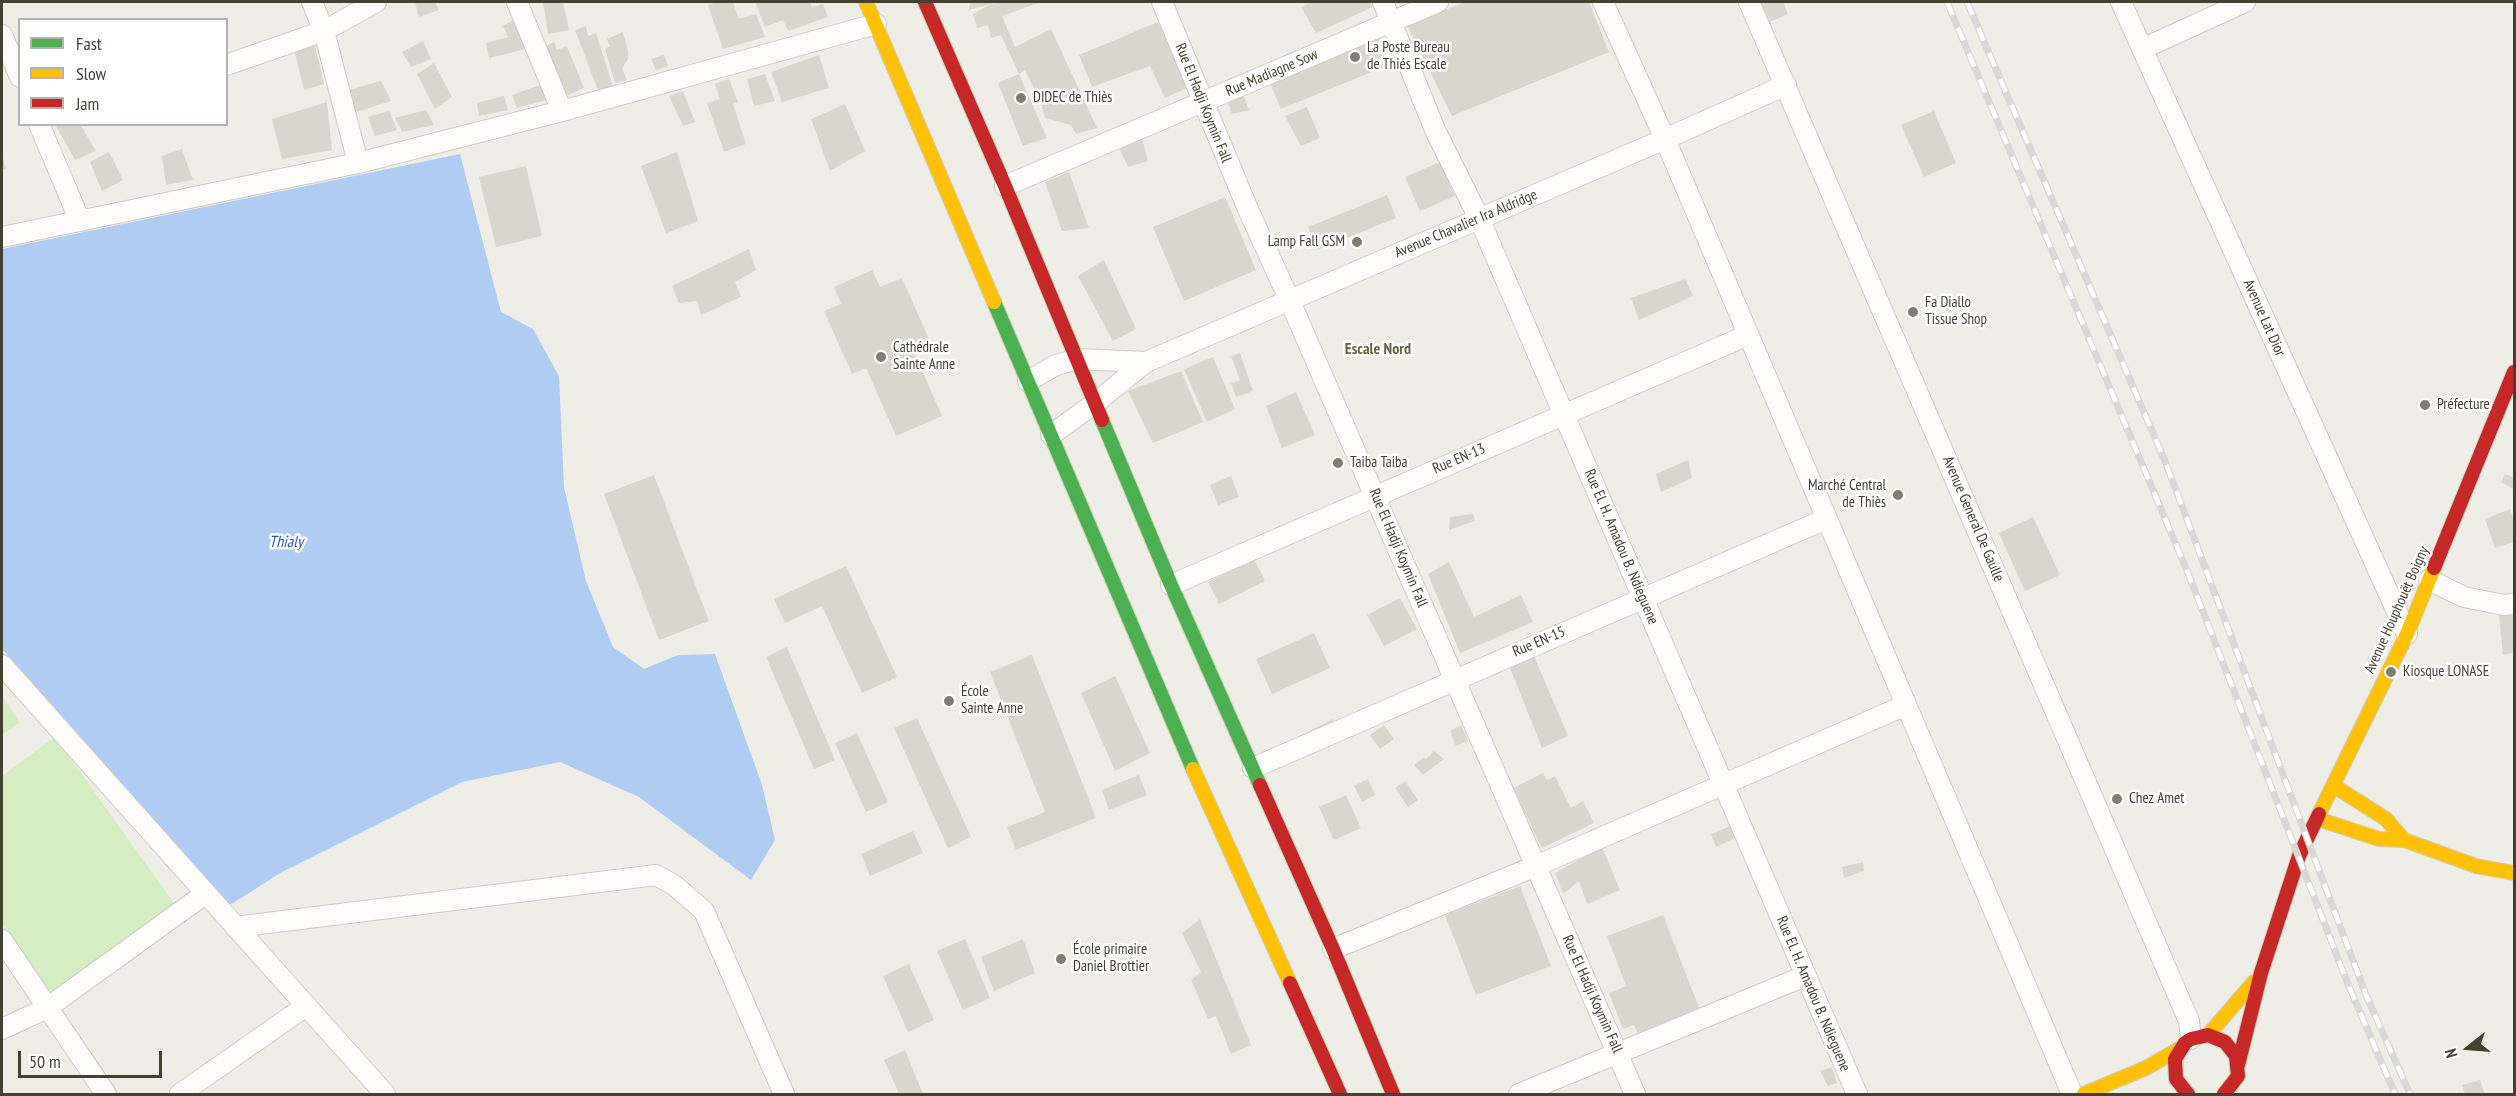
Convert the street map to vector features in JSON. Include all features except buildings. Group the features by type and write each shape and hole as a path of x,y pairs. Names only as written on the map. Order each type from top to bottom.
{"main road":[{"path":"866,2 1190,762 1340,1095"},
{"path":"926,2 1171,585 1333,949 1390,1094"},
{"name":"Avenue Houphouët Boigny","path":"2224,1095 2238,1076 2238,1065 2261,973 2299,856 2407,634 2514,372"},
{"path":"2334,786 2386,819 2404,840"},
{"path":"2318,819 2379,839 2404,840 2476,866 2514,873"},
{"path":"2188,1095 2176,1079 2175,1059 2261,973"},
{"path":"2084,1095 2146,1068 2193,1041 2217,1037 2232,1048 2238,1065"}],"street":[{"path":"312,2 324,30 358,163"},
{"path":"228,64 324,30 376,2"},
{"path":"517,2 562,111"},
{"name":"Rue El Hadji Koymin Fall","path":"1162,2 1247,207 1635,1095"},
{"name":"Rue El. H. Amadou B. Ndieguene","path":"1383,2 1436,132 1479,218 1857,1095"},
{"name":"Rue Madiagne Sow","path":"1005,186 1438,2"},
{"path":"1603,2 1665,139 2072,1095"},
{"name":"Avenue General De Gaulle","path":"1749,2 2189,1021 2193,1041"},
{"name":"Avenue Lat Dior","path":"2121,2 2407,634"},
{"path":"2142,50 2245,2"},
{"path":"2,237 358,163 562,111 876,24"},
{"path":"2,34 18,72"},
{"name":"Avenue Chavalier Ira Aldridge","path":"1146,362 1786,85"},
{"path":"40,126 80,221"},
{"name":"Rue EN-13","path":"1171,585 1748,335"},
{"path":"1028,381 1056,365 1077,358 1146,362"},
{"path":"1051,435 1146,362"},
{"name":"Rue EN-15","path":"1253,768 1826,519"},
{"path":"2429,580 2464,597 2504,605 2514,603"},
{"path":"2,665 384,1094"},
{"path":"1333,949 1536,866 1906,705"},
{"path":"235,927 656,875 674,885 704,910 784,1095"},
{"path":"2,1029 47,1008 205,894"},
{"path":"5,951 106,1095"},
{"path":"1519,1095 1806,976"},
{"path":"180,1095 306,1006"}],"green space":[{"path":"2,696 20,722 2,735"},
{"path":"55,737 176,906 53,995 2,924 2,776"}],"water":[{"name":"Thialy","path":"460,154 501,312 533,329 559,376 564,487 586,581 613,647 644,669 678,655 715,654 762,785 775,840 751,880 639,797 560,762 462,782 282,872 230,905 2,649 2,249"}],"railway":[{"path":"1947,2 2188,573 2348,984 2395,1094"},
{"path":"1967,2 2165,461 2366,995 2410,1094"}],"traffic: fast":[{"path":"994,302 1193,769"},
{"path":"1102,420 1171,585 1260,785"}],"traffic: slow":[{"path":"866,2 994,302"},
{"path":"2319,814 2407,634 2434,568"},
{"path":"1193,769 1290,983"},
{"path":"2334,786 2386,819 2404,840"},
{"path":"2318,819 2379,839 2404,840 2476,866 2514,873"},
{"path":"2208,1035 2254,982"},
{"path":"2084,1094 2146,1068 2179,1049"}],"traffic: jam":[{"path":"925,2 1005,186 1102,420"},
{"path":"2434,568 2514,372"},
{"path":"1260,785 1333,949 1393,1094"},
{"path":"2238,1065 2261,973 2299,856 2319,814"},
{"path":"1290,983 1340,1094"},
{"path":"2188,1094 2176,1079 2175,1059 2185,1043 2191,1039 2208,1035 2225,1042 2236,1056 2238,1076 2224,1094"}],"place":[{"name":"La Poste Bureau de Thiés Escale","path":"1355,57"},
{"name":"DIDEC de Thiès","path":"1021,98"},
{"name":"Lamp Fall GSM","path":"1357,242"},
{"name":"Fa Diallo Tissue Shop","path":"1913,312"},
{"name":"Cathédrale Sainte Anne","path":"881,357"},
{"name":"Préfecture","path":"2425,405"},
{"name":"Taiba Taiba","path":"1338,463"},
{"name":"Marché Central de Thiès","path":"1898,495"},
{"name":"Kiosque LONASE","path":"2391,672"},
{"name":"École Sainte Anne","path":"949,701"},
{"name":"Chez Amet","path":"2117,799"},
{"name":"École primaire Daniel Brottier","path":"1061,959"}],"district":[{"name":"Escale Nord","path":"1378,349"}]}
